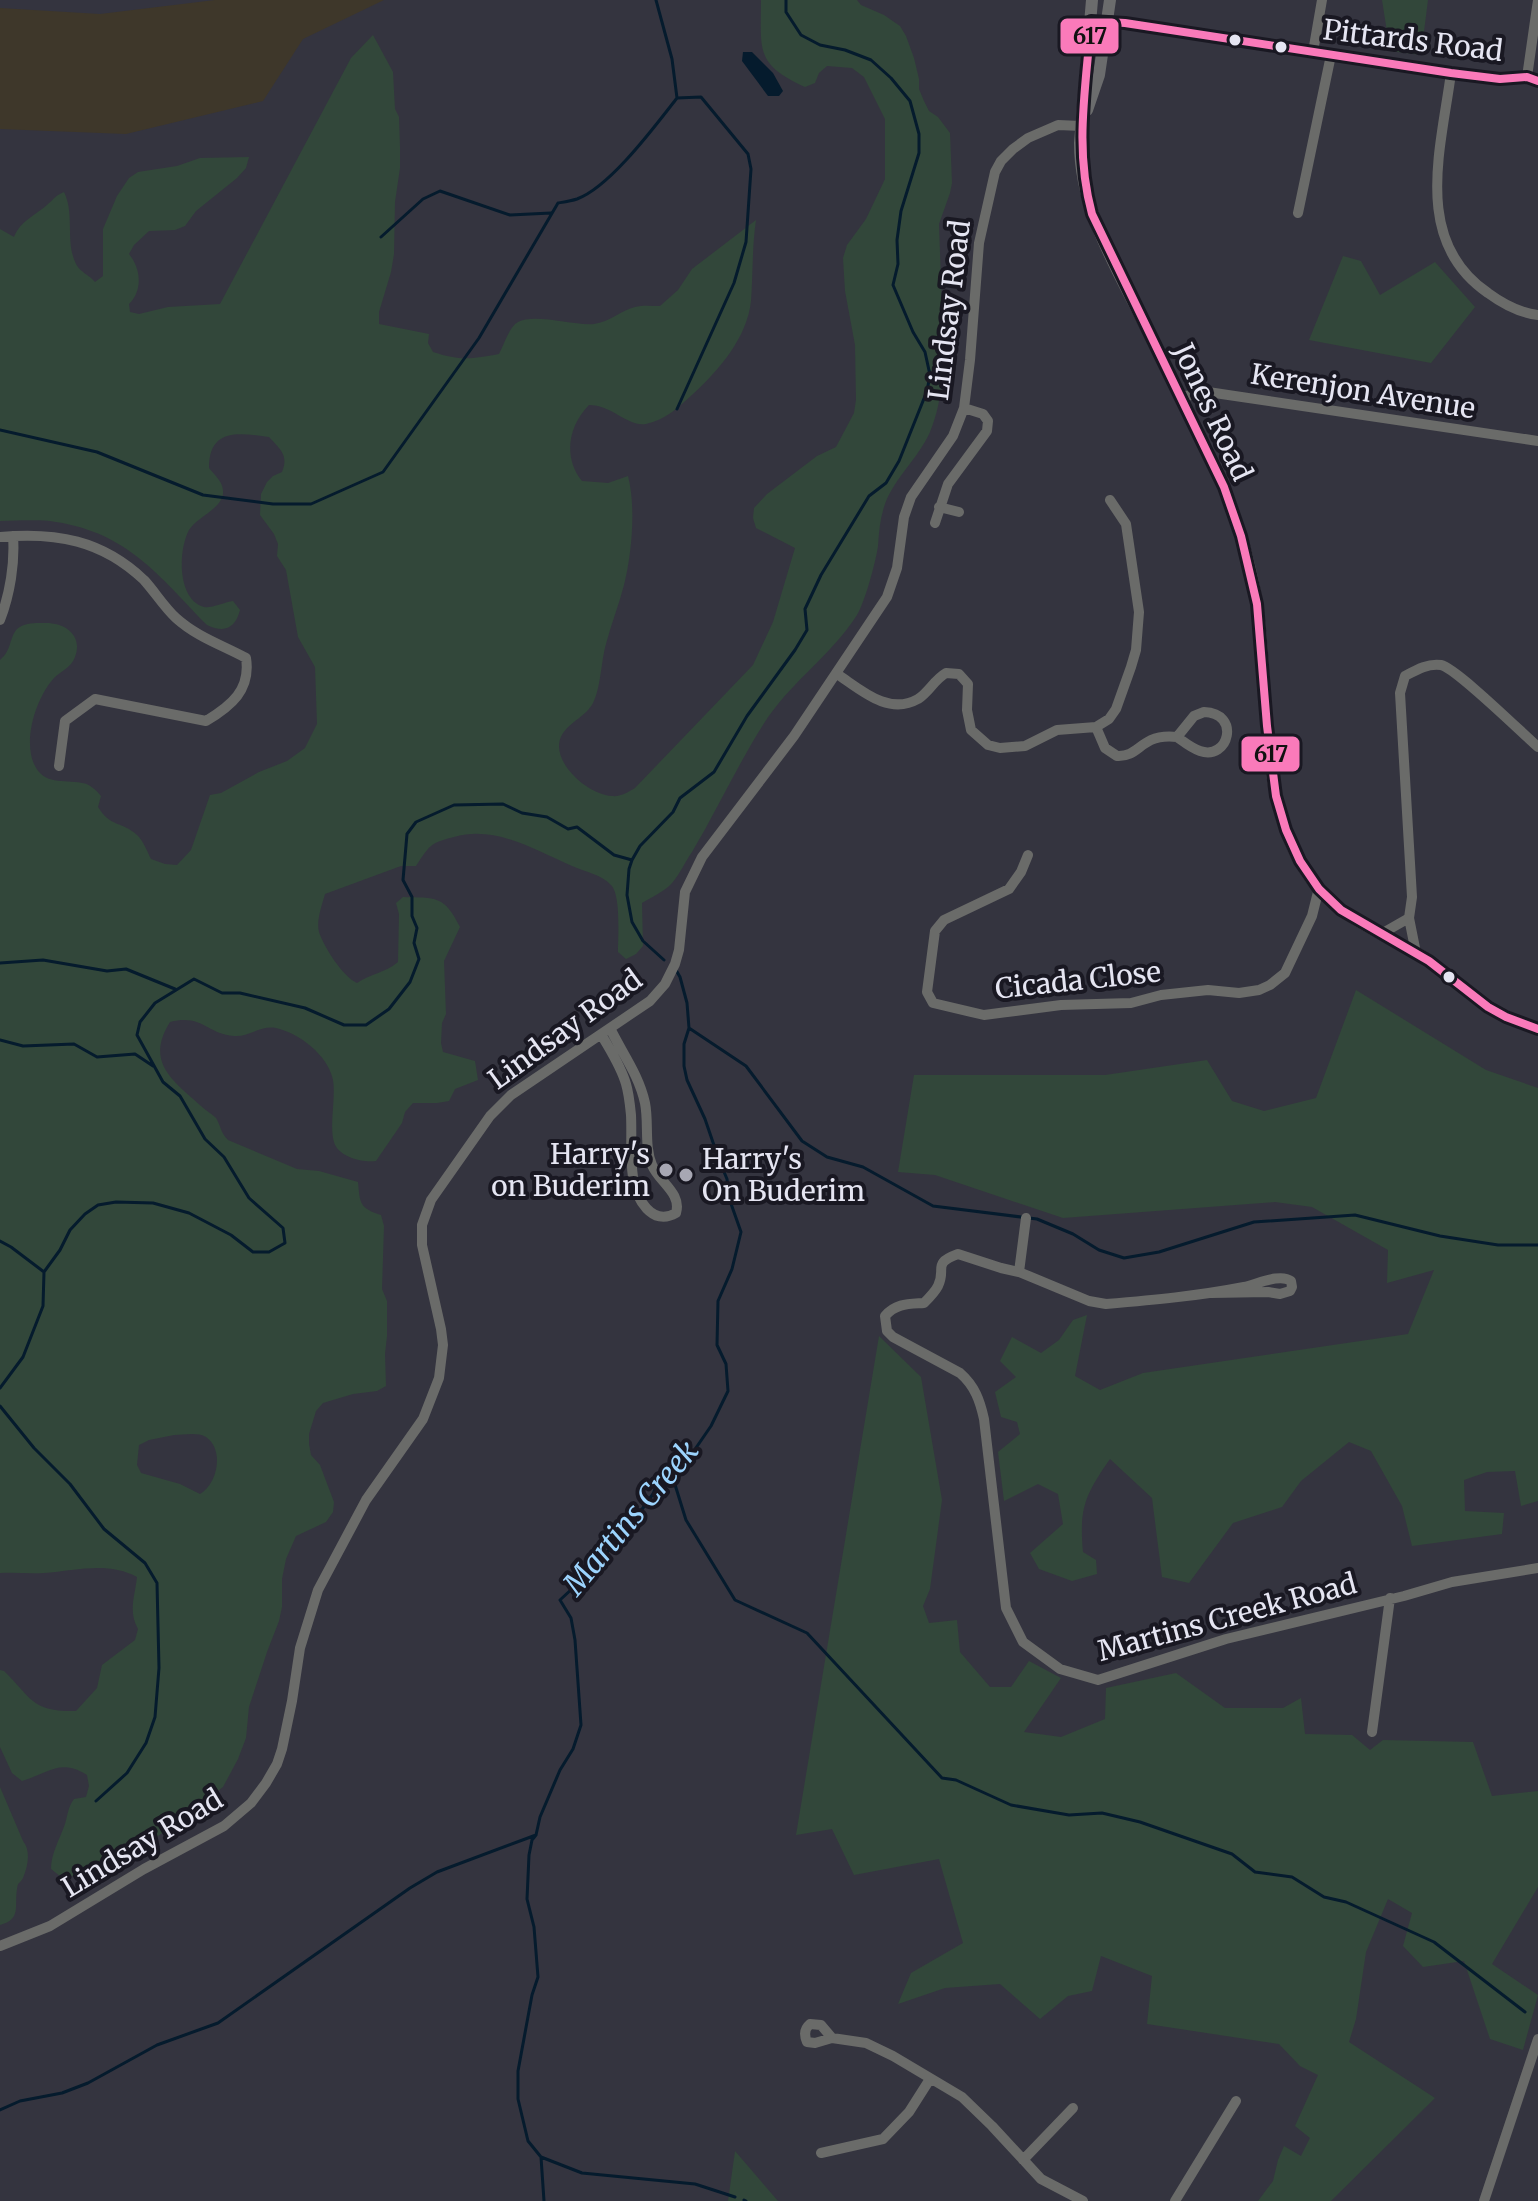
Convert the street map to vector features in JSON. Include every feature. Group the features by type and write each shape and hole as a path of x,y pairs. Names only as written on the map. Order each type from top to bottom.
{"main road":[{"name":"Jones Road","path":"1092,0 1081,126 1080,165 1084,188 1092,214 1224,487 1237,522 1251,570 1259,621 1272,775 1288,839 1319,888 1335,905 1416,953 1487,1006 1538,1029"},
{"name":"Jones Road","path":"1081,126 1099,75 1110,0"}],"street":[{"path":"1313,52 1322,0"},
{"path":"1533,79 1538,0"},
{"name":"Pittards Road","path":"1091,21 1451,73 1500,79 1533,79"},
{"path":"1298,213 1331,55"},
{"path":"1451,73 1436,180 1440,226 1456,263 1478,286 1504,304 1538,315"},
{"name":"Lindsay Road","path":"0,1946 50,1926 144,1869 224,1826 251,1803 266,1783 277,1764 286,1733 300,1648 312,1603 366,1500 423,1419 439,1378 443,1345 441,1329 422,1245 426,1211 500,1105 535,1077 650,1001 665,984 679,950 685,892 702,857 786,747 887,597 897,568 904,517 911,497 953,436 964,408 979,243 995,172 1007,155 1028,138 1058,125 1081,126"},
{"name":"Kerenjon Avenue","path":"1180,397 1208,392 1538,441"},
{"path":"935,523 948,484 987,431 983,414 964,408"},
{"path":"837,674 885,704 915,701 946,673 959,674 968,684 967,710 971,730 988,745 1000,748 1025,746 1057,730 1096,727 1109,719 1116,709 1131,667 1138,630 1126,524 1110,500"},
{"path":"939,507 959,512"},
{"path":"0,620 6,604 14,552 13,536"},
{"path":"0,537 35,536 78,541 114,555 145,581 175,617 201,637 246,658 248,669 245,684 228,708 206,721 95,699 65,721 59,766"},
{"path":"1416,953 1409,918 1412,897 1400,693 1405,676 1423,667 1442,665 1459,676 1538,747"},
{"path":"1096,727 1105,748 1117,756 1131,754 1157,738 1177,737 1196,750 1210,753 1223,744 1226,724 1215,714 1204,712 1194,716 1177,737"},
{"name":"Cicada Close","path":"1028,855 1009,889 944,920 935,931 927,992 933,1003 984,1015 1061,1005 1131,1003 1161,995 1208,990 1239,993 1259,990 1285,973 1312,916"},
{"path":"1312,916 1319,888"},
{"path":"1312,916 1335,905"},
{"path":"1381,934 1409,918"},
{"path":"606,1031 636,1076 644,1102 650,1160 657,1176 676,1196 676,1213 667,1218 656,1217 648,1211 637,1193 633,1179 631,1113 626,1084 606,1031"},
{"path":"1019,1272 1026,1218"},
{"name":"Martins Creek Road","path":"1211,1293 1266,1282 1276,1277 1286,1277 1292,1287 1290,1291 1280,1294 1211,1293 1106,1304 1089,1301 1019,1272 958,1254 941,1265 938,1287 924,1303 908,1303 890,1310 885,1316 885,1325 893,1337 960,1373 969,1381 980,1402 1006,1608 1023,1642 1060,1669 1098,1680 1226,1639 1390,1598"},
{"path":"1372,1732 1390,1598 1452,1582 1538,1568"},
{"path":"832,2038 866,2043 962,2097 1041,2179 1083,2201"},
{"path":"1484,2201 1538,2039"},
{"path":"821,2153 883,2139 909,2112 930,2079"},
{"path":"1175,2201 1236,2101"},
{"path":"1023,2160 1073,2108"}],"shaded area":[{"path":"215,0 384,0 303,39 263,101 126,134 0,129 0,8 100,14"}],"green space":[{"path":"761,0 857,0 900,26 914,58 924,101 929,111 950,133 952,183 939,224 944,319 942,376 935,419 919,451 885,504 873,571 857,615 835,644 773,710 675,879 666,889 642,903 643,946 636,954 626,959 618,952 616,898 607,881 515,841 485,834 442,840 429,848 416,866 401,866 325,894 319,932 335,961 357,983 398,962 399,914 396,903 403,897 438,900 449,909 460,927 444,961 446,1014 442,1023 441,1043 443,1052 475,1061 478,1080 455,1089 449,1101 413,1103 376,1161 352,1158 336,1147 332,1128 333,1080 319,1054 303,1040 276,1028 234,1036 197,1022 170,1022 160,1048 165,1069 180,1088 216,1118 228,1140 297,1169 319,1171 358,1182 362,1204 381,1215 384,1226 382,1289 387,1301 386,1386 377,1391 323,1403 316,1411 309,1444 311,1455 320,1465 334,1502 333,1512 326,1522 296,1536 286,1559 279,1621 249,1707 246,1738 223,1787 161,1834 107,1867 86,1876 60,1876 51,1869 52,1857 72,1802 86,1797 89,1786 87,1775 62,1767 22,1781 12,1773 0,1747 0,1670 41,1706 76,1711 97,1688 102,1665 135,1640 138,1629 133,1610 137,1577 103,1568 0,1573 0,660 7,652 14,633 24,625 60,625 71,632 77,643 75,657 48,686 33,719 30,743 34,764 49,779 82,783 93,788 101,796 98,807 103,814 137,835 151,859 177,865 191,850 210,795 221,793 287,761 305,748 317,724 315,667 298,637 286,570 277,556 278,544 260,515 261,494 267,482 282,472 284,466 282,453 269,437 237,434 220,439 214,445 209,468 221,483 223,494 218,505 197,521 185,539 182,561 184,585 195,603 204,607 233,601 240,610 228,628 207,625 140,559 103,536 56,522 0,521 0,229 14,237 24,222 64,192 69,209 73,255 78,267 95,282 103,276 103,229 117,196 129,178 138,172 177,166 200,158 249,157 246,168 237,178 196,211 185,226 175,230 149,231 129,254 139,279 137,292 129,304 130,312 139,314 168,307 220,304 351,58 373,35 393,72 400,147 394,254 379,312 379,324 429,334 428,343 433,352 466,358 499,354 518,322 544,319 594,324 635,307 660,306 678,290 692,269 756,220 748,315 738,340 712,375 682,404 646,424 589,405 576,422 570,442 572,462 582,481 608,483 628,476 632,530 627,573 606,644 596,697 589,709 564,732 559,745 560,754 570,771 585,785 603,794 621,795 635,788 753,665 773,622 795,548 756,528 754,508 767,494 817,456 836,447 854,413 855,345 845,291 843,258 847,245 866,219 885,179 885,119 864,77 852,68 827,66 819,73 815,83 805,87 777,71 764,54","holes":["178,1435 203,1435 215,1450 214,1475 206,1490 200,1494 180,1484 141,1473 137,1465 139,1445"]},
{"path":"1382,0 1428,0 1421,55 1390,51"},
{"path":"1343,256 1361,261 1380,295 1435,262 1475,307 1431,363 1309,340"},
{"path":"1356,990 1486,1070 1538,1088 1538,1501 1521,1506 1515,1471 1487,1472 1464,1480 1465,1511 1504,1513 1502,1534 1412,1546 1402,1506 1371,1451 1349,1442 1301,1481 1282,1507 1233,1523 1189,1583 1162,1577 1152,1498 1110,1459 1089,1493 1083,1513 1083,1552 1096,1560 1097,1574 1072,1581 1039,1569 1030,1553 1063,1524 1058,1494 1038,1484 1004,1501 998,1452 1020,1434 1017,1422 1001,1417 995,1392 1016,1377 1000,1361 1012,1337 1041,1353 1059,1340 1073,1320 1087,1315 1075,1376 1100,1390 1143,1373 1408,1334 1434,1270 1387,1283 1388,1250 1312,1207 1275,1202 1063,1218 935,1175 898,1172 914,1075 1105,1075 1207,1060 1232,1101 1264,1111 1316,1098"},
{"path":"879,1336 921,1377 942,1500 930,1589 923,1606 929,1623 957,1620 960,1652 990,1687 1011,1687 1029,1661 1061,1678 1024,1732 1061,1737 1105,1719 1106,1688 1176,1673 1225,1708 1283,1708 1301,1698 1305,1734 1352,1735 1370,1750 1383,1740 1473,1742 1492,1796 1538,1791 1538,1887 1492,1964 1538,1995 1523,2050 1490,2039 1464,1961 1423,1967 1403,1946 1412,1913 1388,1899 1366,1952 1356,2019 1349,2042 1435,2098 1331,2201 1258,2201 1273,2181 1284,2146 1301,2156 1310,2138 1295,2126 1318,2075 1300,2066 1279,2044 1147,2024 1152,1976 1101,1956 1092,1991 1068,1996 1040,2019 1000,1984 945,1988 898,2004 911,1973 963,1943 939,1859 854,1875 832,1829 796,1835"},
{"path":"0,1787 26,1845 28,1859 17,1887 16,1911 12,1919 0,1925"},
{"path":"735,2151 778,2201 728,2201"}],"water":[{"path":"743,52 752,52 773,73 783,91 779,96 768,96 742,61"}],"waterway":[{"name":"Martins Creek","path":"656,0 672,59 677,98"},
{"name":"Martins Creek","path":"664,960 643,941 632,922 627,895 632,860 640,846 673,812 680,798 714,772 747,716 795,650 807,630 805,609 821,575 869,496 886,483 899,461 927,391 930,375 925,352 893,285 898,264 901,211 919,153 919,134 910,101 871,60 820,45 801,35 786,12 786,0"},
{"path":"0,430 97,452 203,495 273,504 311,504 383,472 479,338 558,203 577,199 603,182 631,154 677,98 701,97 748,154 751,169 746,242 734,283 677,409"},
{"path":"381,237 423,199 440,191 510,215 551,213"},
{"path":"0,1388 23,1357 43,1306 44,1272 70,1230 98,1205 153,1203 189,1213 231,1235 253,1252 269,1252 285,1243 283,1228 249,1198 224,1157 205,1139 180,1096 163,1082 137,1035 140,1022 155,1003 194,979 222,993 240,993 305,1008 344,1025 366,1025 389,1009 410,982 419,959 414,943 417,928 412,916 412,897 403,880 407,834 416,822 454,805 503,804 522,813 547,817 568,829 577,827 614,855 632,860"},
{"path":"0,963 43,960 107,971 126,969 175,989"},
{"name":"Martins Creek","path":"676,970 687,1003 689,1028 684,1044 687,1080 727,1179 729,1198 741,1232 732,1269 718,1301 717,1345 726,1364 728,1391 711,1426 689,1458 672,1475 657,1484 630,1526 589,1573 560,1600 571,1618 575,1640 581,1725 573,1749 560,1770 540,1817 529,1855 527,1899 534,1927 538,1977 518,2071 518,2099 528,2141 541,2157 582,2173 695,2184 735,2197"},
{"path":"689,1028 746,1066 802,1141 827,1157 863,1167 933,1206 1037,1219 1073,1234 1099,1250 1124,1258 1159,1252 1254,1222 1355,1215 1440,1236 1498,1245 1538,1245"},
{"path":"0,1040 23,1046 74,1044 97,1057 135,1054 153,1066"},
{"path":"0,1241 44,1272"},
{"path":"0,1406 34,1448 70,1484 104,1529 145,1563 157,1583 159,1668 155,1717 146,1743 127,1773 96,1801"},
{"path":"672,1475 686,1520 735,1600 807,1633 942,1778 956,1780 1011,1805 1069,1815 1102,1813 1140,1822 1232,1854 1255,1872 1292,1877 1324,1897 1346,1902 1434,1942 1525,2012"},
{"path":"0,2110 20,2101 62,2093 88,2083 157,2045 218,2023 437,1872 536,1835"},
{"path":"541,2157 544,2201"}],"transit line":[{"name":"617","path":"1538,81 1527,77 1500,79 1451,73 1125,23 1091,21 1082,142 1092,214 1224,487 1241,536 1257,604 1276,796 1300,861 1319,889 1341,910 1429,961 1488,1007 1538,1029"}],"place":[{"name":"Harry's on Buderim","path":"666,1170"},
{"name":"Harry's On Buderim","path":"686,1175"}]}
